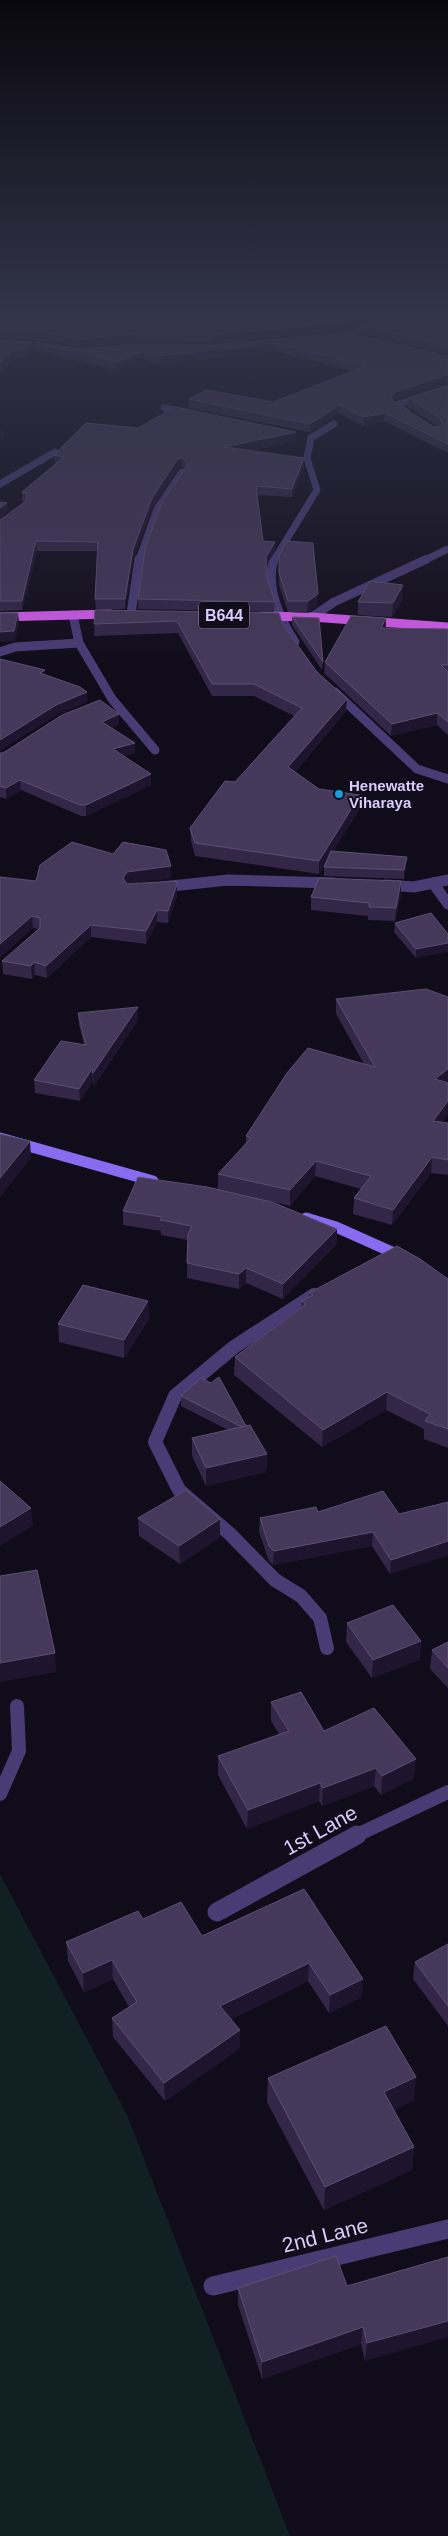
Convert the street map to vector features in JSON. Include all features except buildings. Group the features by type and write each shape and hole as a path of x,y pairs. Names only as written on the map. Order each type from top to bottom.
{"main road":[{"path":"0,616 136,614"},
{"name":"B644","path":"252,616 312,617 448,627"}],"street":[{"path":"302,436 311,438 324,430"},
{"path":"298,647 287,631 281,616 273,586 272,566 318,490 307,458 311,438"},
{"path":"0,484 55,452"},
{"path":"136,614 140,552 157,509 182,472"},
{"path":"312,617 334,602 448,549"},
{"path":"73,614 79,643 107,701 155,750"},
{"path":"0,652 15,647 79,643"},
{"path":"328,686 417,769 448,779"},
{"path":"148,888 228,880 343,883"},
{"path":"379,885 414,887 448,880"},
{"path":"433,883 448,904"},
{"path":"0,1138 164,1184"},
{"path":"292,1214 336,1227 388,1250 416,1265"},
{"path":"372,1260 388,1250"},
{"path":"327,1648 320,1618 301,1596 275,1580 230,1534 179,1490 155,1442 175,1396 234,1347 330,1285"},
{"path":"0,1794 19,1751 18,1706"},
{"name":"1st Lane","path":"217,1912 372,1827 448,1792"},
{"name":"2nd Lane","path":"213,2286 448,2229"}],"shaded area":[{"path":"0,1874 127,2115 290,2536 0,2536"}],"place":[{"name":"Henewatte Viharaya","path":"339,794"}]}
